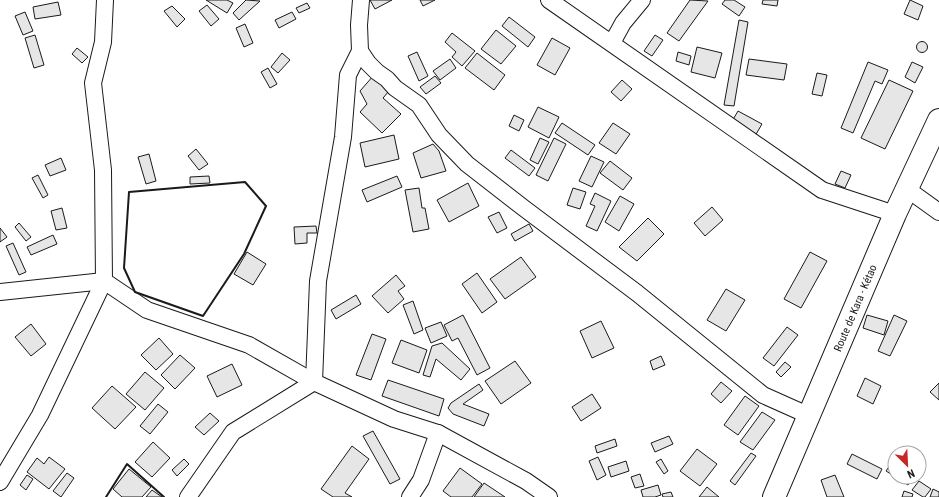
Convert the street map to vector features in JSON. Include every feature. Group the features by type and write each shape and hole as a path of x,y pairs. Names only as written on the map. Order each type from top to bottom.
{"main road":[{"name":"Route de Kara - Kétao","path":"774,497 810,416 895,214 939,120"}],"street":[{"path":"0,482 40,415 104,281 103,170 93,84 103,42 105,0"},
{"path":"314,382 318,281 343,137 348,75 360,51 359,25 361,0"},
{"path":"549,0 822,190 895,214"},
{"path":"612,43 623,23 642,0"},
{"path":"360,51 368,63 377,72 419,105 439,135 468,164 637,293 763,395 810,416"},
{"path":"907,189 939,212"},
{"path":"0,292 104,281 147,310 250,345 314,382 394,418 438,433 526,481 549,497"},
{"path":"188,497 233,432 314,382"},
{"path":"410,497 420,480 438,433"}],"building":[{"path":"206,0 227,0 233,3 227,13"},
{"path":"246,0 260,1 239,20 233,13"},
{"path":"370,0 392,0 375,9"},
{"path":"420,0 435,0 423,6"},
{"path":"690,0 708,1 679,41 667,33"},
{"path":"725,0 734,0 745,7 739,16 722,4"},
{"path":"763,0 778,0 777,6 762,4"},
{"path":"910,0 923,6 918,20 904,14"},
{"path":"58,2 61,15 35,19 33,7"},
{"path":"307,3 310,8 299,13 296,8"},
{"path":"207,5 219,19 211,26 199,11"},
{"path":"172,6 185,19 177,27 164,11"},
{"path":"25,12 33,31 23,35 15,16"},
{"path":"292,12 296,19 279,28 275,20"},
{"path":"509,17 535,37 528,47 502,26"},
{"path":"739,20 748,22 734,106 724,105"},
{"path":"245,24 253,43 244,47 236,28"},
{"path":"496,30 516,46 501,64 481,49"},
{"path":"452,33 475,51 462,66 452,57 456,52 445,42"},
{"path":"35,35 44,65 34,68 25,38"},
{"path":"655,35 663,40 652,56 644,51"},
{"path":"552,38 570,48 555,75 537,65"},
{"path":"920,42 924,42 926,43 926,51 920,52 917,49 917,45"},
{"path":"697,47 722,53 715,78 691,72"},
{"path":"77,48 88,57 82,63 72,54"},
{"path":"417,52 428,76 419,81 408,56"},
{"path":"678,52 691,56 689,65 676,61"},
{"path":"282,53 290,60 278,73 271,67"},
{"path":"477,53 505,75 494,90 465,68"},
{"path":"450,59 456,68 440,80 433,71"},
{"path":"749,59 787,64 784,80 746,75"},
{"path":"868,62 888,70 882,84 875,81 853,133 841,128"},
{"path":"912,62 923,67 915,83 905,77"},
{"path":"268,68 277,84 270,88 261,72"},
{"path":"817,73 827,75 822,96 812,94"},
{"path":"374,75 389,91 383,98 401,114 382,133 360,112 367,104 360,91"},
{"path":"435,76 441,83 426,94 420,87"},
{"path":"622,80 632,89 621,101 611,92"},
{"path":"889,80 913,91 885,149 861,138"},
{"path":"538,107 559,117 549,138 528,127"},
{"path":"738,111 762,124 755,136 731,123"},
{"path":"514,115 524,120 519,131 509,126"},
{"path":"562,123 595,145 588,155 555,133"},
{"path":"613,123 630,134 616,154 599,143"},
{"path":"394,135 399,159 365,167 360,143"},
{"path":"540,138 549,142 538,164 530,160"},
{"path":"554,138 566,144 548,181 536,175"},
{"path":"433,144 439,151 446,171 421,178 413,153"},
{"path":"196,149 208,164 199,170 188,156"},
{"path":"511,150 535,168 529,176 505,158"},
{"path":"149,154 156,181 146,184 138,157"},
{"path":"591,156 604,162 592,187 579,181"},
{"path":"61,158 66,170 50,176 45,165"},
{"path":"610,161 632,178 623,190 600,173"},
{"path":"841,171 851,175 845,188 835,184"},
{"path":"38,175 48,195 43,198 32,178"},
{"path":"209,176 210,183 190,184 190,177"},
{"path":"397,176 402,187 367,202 362,190"},
{"path":"468,183 479,206 449,222 437,200"},
{"path":"419,188 422,208 425,208 429,229 413,232 405,190"},
{"path":"573,188 586,192 580,209 567,205"},
{"path":"595,193 611,201 597,231 586,226 595,206 590,204"},
{"path":"620,196 634,204 619,231 605,222"},
{"path":"712,207 723,220 705,236 694,223"},
{"path":"62,208 67,228 56,230 51,211"},
{"path":"499,212 507,228 497,233 488,217"},
{"path":"648,218 664,234 637,261 619,247"},
{"path":"19,223 31,237 26,241 15,227"},
{"path":"529,224 533,231 515,241 511,234"},
{"path":"316,226 317,233 307,233 307,243 295,244 294,227"},
{"path":"0,228 7,237 0,242"},
{"path":"53,235 57,244 31,255 27,247"},
{"path":"13,243 26,272 19,275 6,246"},
{"path":"247,252 266,264 253,285 234,274"},
{"path":"810,252 827,261 801,308 784,299"},
{"path":"521,257 536,277 505,299 490,279"},
{"path":"477,273 497,302 482,313 462,284"},
{"path":"396,275 405,286 398,291 404,299 388,313 372,296"},
{"path":"726,289 745,300 726,331 707,320"},
{"path":"356,295 361,304 336,319 331,310"},
{"path":"413,301 423,330 414,334 403,305"},
{"path":"463,315 490,368 477,375 458,338 452,341 444,325"},
{"path":"867,315 888,321 884,335 863,328"},
{"path":"894,315 907,321 890,356 878,351"},
{"path":"601,321 614,348 592,358 580,331"},
{"path":"441,322 447,336 431,343 425,328"},
{"path":"31,324 46,344 31,356 15,337"},
{"path":"787,327 798,335 774,366 763,358"},
{"path":"372,334 386,339 371,380 356,375"},
{"path":"159,338 173,354 156,370 141,355"},
{"path":"401,340 427,350 419,373 392,363"},
{"path":"442,343 470,369 461,380 436,359 430,377 423,375 432,346"},
{"path":"180,355 195,368 175,389 161,375"},
{"path":"661,356 665,365 653,370 650,361"},
{"path":"515,361 531,383 501,404 485,381"},
{"path":"785,362 791,367 781,377 776,372"},
{"path":"232,364 242,385 217,397 207,376"},
{"path":"145,372 164,388 145,410 126,394"},
{"path":"865,378 881,386 873,404 857,396"},
{"path":"388,380 444,399 439,416 382,396"},
{"path":"721,382 732,391 721,403 711,394"},
{"path":"939,383 939,400 930,392"},
{"path":"479,384 483,390 463,404 489,414 484,426 453,414 448,408 451,403"},
{"path":"112,386 136,407 115,429 92,408"},
{"path":"592,394 601,408 581,421 572,407"},
{"path":"745,396 759,406 738,435 724,425"},
{"path":"158,404 168,412 150,434 140,426"},
{"path":"762,412 775,420 753,450 740,442"},
{"path":"210,413 219,421 204,435 195,427"},
{"path":"373,431 400,479 390,484 363,436"},
{"path":"669,436 673,444 655,452 651,443"},
{"path":"615,439 617,446 597,453 595,446"},
{"path":"153,442 170,458 152,477 135,462"},
{"path":"352,446 369,459 345,493 352,497 333,497 321,489"},
{"path":"697,449 717,464 700,486 680,471"},
{"path":"751,453 756,456 735,485 730,481"},
{"path":"852,454 882,469 877,479 847,464"},
{"path":"49,457 65,469 49,489 27,472 37,458 44,464"},
{"path":"598,457 606,475 597,480 589,461"},
{"path":"184,459 189,464 177,476 172,470"},
{"path":"661,459 668,471 664,474 656,462"},
{"path":"626,461 629,471 611,477 608,467"},
{"path":"460,468 482,484 472,497 451,497 443,491"},
{"path":"129,469 151,487 142,497 122,497 113,489"},
{"path":"67,473 74,478 61,497 53,491"},
{"path":"640,474 644,486 635,488 631,477"},
{"path":"27,475 33,479 26,490 20,485"},
{"path":"835,475 844,497 827,497 821,480"},
{"path":"484,483 505,497 474,497"},
{"path":"658,485 661,495 655,497 643,497 641,490"},
{"path":"916,485 925,485 931,489 925,497 912,490"},
{"path":"707,487 719,497 699,497"},
{"path":"933,489 939,492 939,497 930,497"},
{"path":"152,490 162,497 146,497"},
{"path":"904,491 913,494 912,497 902,497"},
{"path":"671,492 673,497 663,497 662,494"}],"wall":[{"path":"245,182 266,206 244,254 203,316 135,292 124,268 129,192 245,182"},
{"path":"106,497 127,464 164,497"}]}
